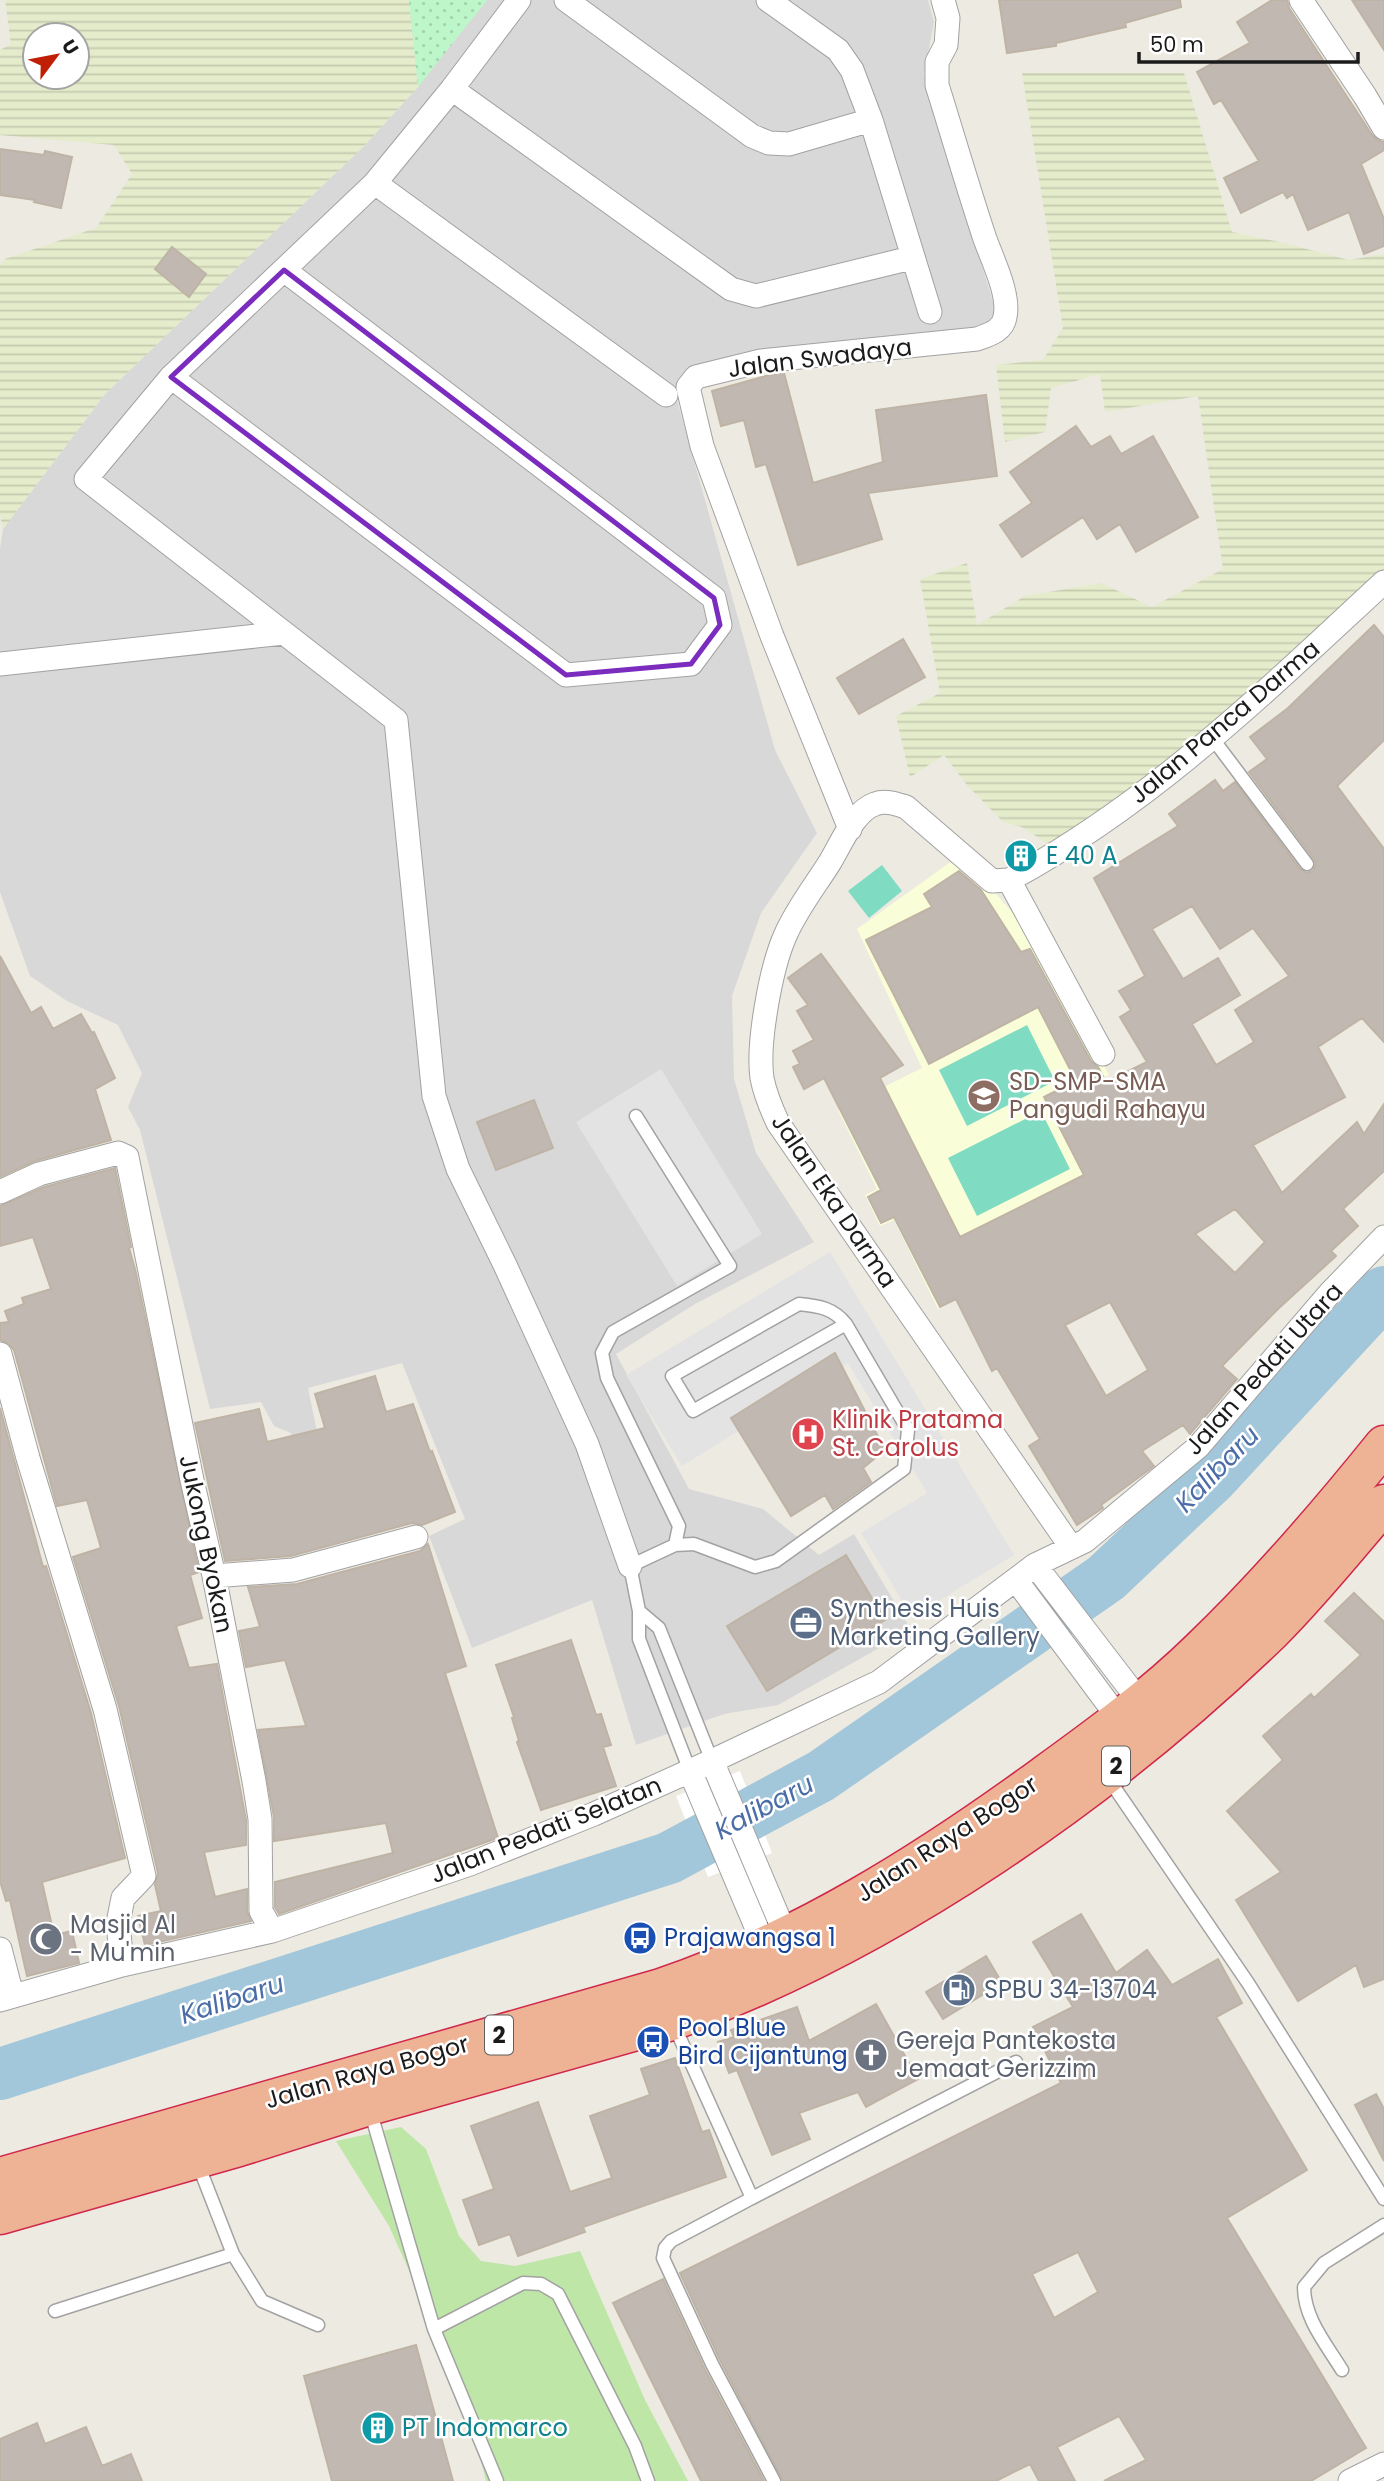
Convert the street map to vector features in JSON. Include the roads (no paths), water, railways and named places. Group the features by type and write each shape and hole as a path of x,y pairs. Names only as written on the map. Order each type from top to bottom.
{"highway":[{"name":"Jalan Raya Bogor","path":"963,1854 1198,1652 1264,1587 1384,1446"},
{"name":"Jalan Raya Bogor","path":"0,2215 369,2106 672,2021 713,2006 781,1956 851,1921 963,1854 1106,1774 1205,1693 1274,1629 1384,1504"},
{"name":"Jalan Raya Bogor","path":"0,2177 661,1988 705,1973 781,1956"}],"street":[{"path":"519,0 452,89 375,183 171,377 86,479 396,720 435,1096 457,1170 505,1265 587,1444 630,1566"},
{"path":"566,0 752,136 769,143 789,144 871,120"},
{"path":"768,0 838,50 852,70 871,120 911,258 930,312"},
{"name":"Jalan Swadaya","path":"850,829 776,648 707,459 688,387 696,377 761,361 977,339 991,335 1000,327 1005,319 1006,308 997,270 937,85 937,62 946,45 948,18 943,0"},
{"path":"1301,0 1384,128"},
{"path":"452,89 731,289 757,296 911,258"},
{"path":"375,183 666,395"},
{"path":"171,377 566,675 691,664 720,625 714,598 284,270"},
{"name":"Jalan Panca Darma","path":"1009,880 1134,802 1213,738 1384,582"},
{"path":"0,664 284,633"},
{"name":"Jalan Eka Darma","path":"1009,880 992,881 906,807 889,802 875,804 863,812 786,934 777,957 771,979 762,1075 768,1101 778,1123 1071,1547"},
{"path":"1009,880 1103,1054"},
{"name":"Jukong Byokan","path":"0,1192 39,1174 118,1153 127,1157 214,1576 260,1819 261,1911 272,1931"},
{"name":"Jalan Pedati Utara","path":"1035,1565 1086,1541 1198,1447 1330,1293 1384,1237"},
{"path":"0,1354 28,1458 105,1709 144,1876 123,1898 118,1923 122,1965"},
{"path":"214,1576 293,1570 416,1537"},
{"path":"1035,1565 1115,1670 1130,1711"},
{"name":"Jalan Pedati Selatan","path":"6,1998 122,1965 272,1931 470,1864 594,1814 712,1762 879,1682 1035,1565"},
{"path":"1016,1580 1094,1685 1130,1711"},
{"path":"712,1762 762,1877 781,1956"},
{"path":"690,1771 740,1887 781,1956"},
{"path":"0,1949 6,1998"},
{"path":"1350,2481 1384,2464"}],"lane":[{"path":"1213,738 1307,864"},
{"path":"636,1116 730,1266 613,1332 602,1353 607,1378 679,1526 675,1545"},
{"path":"690,1771 639,1639 639,1611 630,1566 675,1545 694,1544 755,1567 776,1561 904,1469 908,1430 846,1324 837,1313 822,1307 799,1304 672,1376 693,1411 846,1324"},
{"path":"639,1611 659,1628 712,1762"},
{"path":"1106,1774 1248,1983 1384,2199"},
{"path":"672,2021 752,2198"},
{"path":"774,2481 712,2364 663,2258 665,2248 671,2241 752,2198 1016,2063"},
{"path":"369,2106 434,2329 497,2481"},
{"path":"196,2159 233,2254 262,2301 318,2325"},
{"path":"1342,2370 1314,2326 1304,2300 1304,2287 1324,2263 1384,2225"},
{"path":"55,2311 233,2254"},
{"path":"434,2329 523,2283 541,2284 558,2294 635,2446 648,2481"}],"waterway":[{"name":"Kalibaru","path":"0,2074 669,1858 821,1776 1106,1578 1212,1478 1384,1292"}],"place":[{"name":"E 40 A","path":"1021,856"},
{"name":"SD-SMP-SMA Pangudi Rahayu","path":"984,1096"},
{"name":"Klinik Pratama St. Carolus","path":"808,1434"},
{"name":"Synthesis Huis Marketing Gallery","path":"806,1623"},
{"name":"Prajawangsa 1","path":"640,1938"},
{"name":"Masjid Al - Mu'min","path":"46,1939"},
{"name":"SPBU 34-13704","path":"959,1990"},
{"name":"Pool Blue Bird Cijantung","path":"653,2042"},
{"name":"Gereja Pantekosta Jemaat Gerizzim","path":"871,2055"},
{"name":"PT Indomarco","path":"378,2428"}]}
